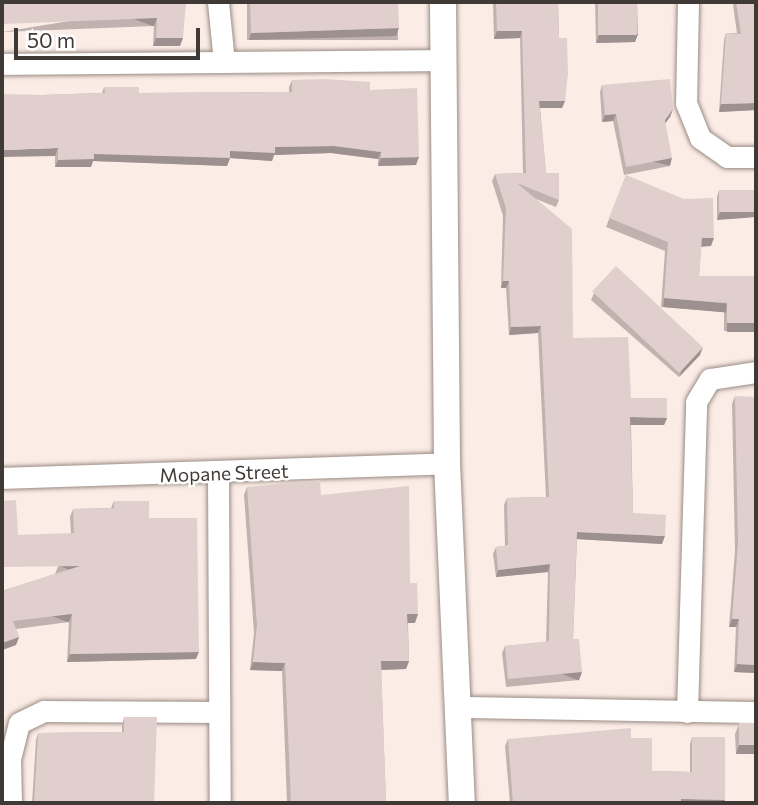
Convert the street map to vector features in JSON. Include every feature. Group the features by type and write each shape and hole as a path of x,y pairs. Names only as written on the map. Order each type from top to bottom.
{"street":[{"path":"218,2 224,62"},
{"path":"443,2 447,463 461,706 462,803"},
{"path":"688,2 686,103 700,138 727,157 756,157"},
{"path":"2,64 442,60"},
{"path":"687,712 696,402 710,379 756,372"},
{"name":"Mopane Street","path":"2,478 218,474 447,463"},
{"path":"218,474 216,712 220,803"},
{"path":"461,706 756,712"},
{"path":"11,803 10,759 19,723 44,710 216,712"}],"building":[{"path":"2,2 186,2 183,38 156,38 157,18 2,24"},
{"path":"250,2 398,2 399,28 251,33"},
{"path":"496,2 558,2 559,38 567,38 568,73 565,101 539,101 546,173 559,173 559,200 517,183 572,229 573,338 628,337 631,398 667,398 667,418 630,417 633,513 666,515 665,536 577,532 573,639 579,639 582,672 508,679 505,646 549,641 550,564 498,570 496,547 508,545 507,498 549,497 541,326 511,327 509,281 503,281 506,208 495,174 526,173 522,31 497,31"},
{"path":"598,2 637,2 637,35 598,35"},
{"path":"736,2 756,2 756,103 721,104 726,33 741,34"},
{"path":"670,79 673,109 665,120 672,158 626,167 616,114 605,115 602,85"},
{"path":"292,80 370,82 370,90 417,88 419,157 381,158 381,152 334,146 275,147 275,153 230,151 230,158 94,154 94,159 58,160 58,148 2,150 2,94 105,93 104,87 139,87 139,93 292,92"},
{"path":"626,175 684,199 713,198 714,238 702,238 699,276 756,276 756,323 727,323 727,303 664,298 668,242 609,218"},
{"path":"719,190 756,190 756,212 719,212"},
{"path":"616,266 703,347 679,373 592,292"},
{"path":"735,396 756,397 756,665 737,664 739,619 732,619 738,543"},
{"path":"320,480 321,495 409,486 410,583 417,583 418,614 407,614 409,661 381,661 386,803 291,803 285,663 253,662 257,625 247,487"},
{"path":"16,500 18,535 74,533 73,509 114,508 114,501 149,501 149,518 197,518 199,652 70,654 72,614 13,621 19,637 2,643 2,591 80,566 2,567 2,501"},
{"path":"124,717 157,717 154,803 34,803 38,733 124,732"},
{"path":"739,723 756,723 756,745 739,745"},
{"path":"631,728 631,738 652,738 652,771 692,772 692,737 725,737 725,800 681,799 681,803 513,803 508,739"}]}
